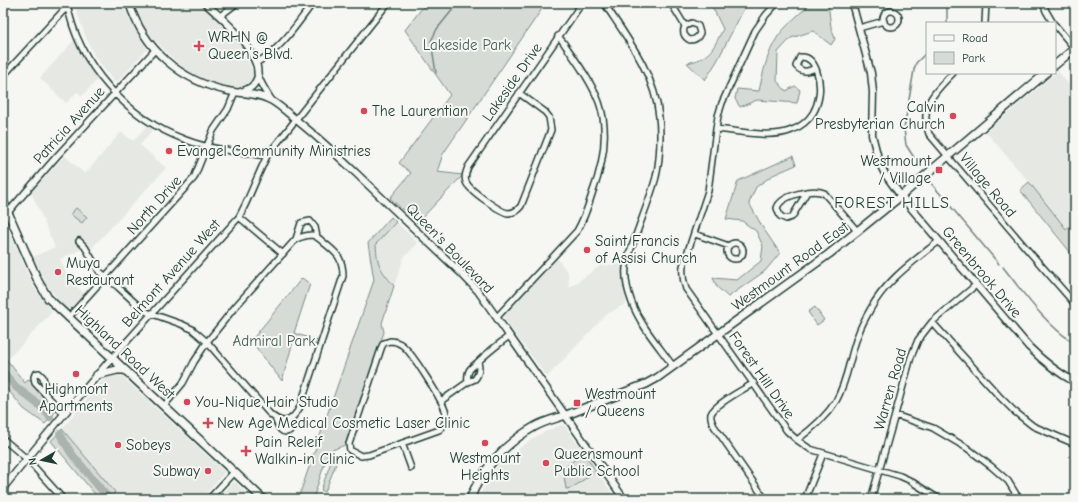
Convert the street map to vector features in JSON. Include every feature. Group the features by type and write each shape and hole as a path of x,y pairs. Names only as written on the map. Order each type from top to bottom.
{"main road":[{"path":"1056,64 1075,48"},
{"name":"Westmount Road East","path":"470,499 475,486 483,473 509,445 534,427 646,384 673,366 858,232 1045,74"},
{"name":"Highland Road West","path":"3,201 5,215 38,282 48,298 263,499"},
{"path":"97,375 117,370 125,370"}],"street":[{"name":"Queen's Boulevard","path":"129,3 133,16 141,31 155,50 173,67 208,86 237,93 256,95 271,100 321,140 460,272 478,291 497,317 564,416 624,499"},
{"name":"Queen's Boulevard","path":"205,3 220,16 243,41 256,63 258,76 263,88 271,100"},
{"path":"220,16 237,3"},
{"path":"256,63 275,51 312,3"},
{"name":"Belmont Avenue West","path":"3,488 97,375 239,217 248,201 257,175 267,156 388,3"},
{"name":"Lakeside Drive","path":"519,93 545,112 549,117 551,130 521,206 517,211 507,213 500,210 471,189 466,183 465,175 468,167 558,36 582,3"},
{"path":"604,3 637,55 648,75 656,97 660,129 656,176 628,259 626,277 630,299 635,310 649,334 673,366"},
{"path":"671,3 685,26"},
{"name":"Forest Hill Drive","path":"777,3 766,15 755,31 722,103 718,116 708,191 695,234 683,266 683,283 787,431 797,440 810,449 823,454 909,480 936,498"},
{"name":"Greenbrook Drive","path":"852,3 873,82 872,135 879,162 885,174 901,196 1029,347 1060,373 1075,382"},
{"path":"985,22 986,3"},
{"path":"1044,3 1046,11 1053,22"},
{"path":"3,76 68,6"},
{"path":"68,6 73,25 93,67 115,93 139,115 161,130 186,140 234,152 267,156"},
{"path":"859,28 884,21"},
{"path":"1056,26 1075,48"},
{"path":"497,317 577,231 584,218 601,169 605,127 599,103 594,89 558,36"},
{"name":"Patricia Avenue","path":"5,215 155,50"},
{"path":"716,129 775,134 791,131 799,127 807,121 816,106 819,95 818,78 815,68"},
{"name":"Village Road","path":"952,74 927,104 925,114 929,134 1075,304"},
{"path":"237,93 250,89 255,85 258,76"},
{"name":"North Drive","path":"68,318 188,186 199,168 206,146 213,131 237,93"},
{"path":"807,192 792,217 786,219 780,216 777,208 780,202 798,194 813,190 824,193 858,232"},
{"path":"239,217 283,254"},
{"path":"164,406 183,382 207,342 235,307 296,240 302,223 310,221 315,227 317,237"},
{"path":"695,234 730,246"},
{"path":"79,241 85,247 99,271 144,310 192,329 207,342 275,418 280,430 289,432 292,429 292,419 300,407 343,276 338,254 317,237 307,236 296,240"},
{"path":"797,440 818,424 836,400 842,388 859,332 870,308 884,289 894,279 939,241"},
{"name":"Warren Road","path":"871,499 911,356 918,340 932,322 976,285"},
{"path":"932,322 1014,412 1033,426 1075,444"},
{"path":"468,382 467,377 469,371 475,364 484,355 509,336"},
{"path":"390,341 397,342 408,350 441,401 446,414 446,423 439,430 402,443 365,456 357,455 349,448 382,346 384,343 390,341"},
{"path":"441,401 468,382 472,381 478,375 480,367 478,362"},
{"path":"754,383 717,406 712,412 711,419 714,426 765,499"},
{"path":"44,391 64,414"},
{"path":"895,415 933,428 967,448 1008,481 1019,499"},
{"path":"275,418 286,421 292,419"},
{"path":"3,438 27,459 63,499"},
{"path":"402,443 411,468"},
{"path":"805,499 823,454"},
{"path":"209,499 234,472"}],"shaded area":[{"path":"74,3 122,3 133,27 147,49 117,82 114,82 94,55 86,38"},
{"name":"WRHN @ Queen’s Blvd.","path":"132,3 198,3 215,18 242,49 253,72 253,80 251,84 241,88 230,87 210,82 189,72 171,57 143,28"},
{"path":"76,38 92,71 98,79 82,96 77,92 66,103 40,78"},
{"path":"1058,71 1075,93 1075,223 1066,230 1029,182 986,132"},
{"path":"147,126 153,129 140,145 166,168 91,249 89,246 60,259 69,280 85,294 68,310 50,290 33,257 55,247 31,192 65,156 85,174 121,132 133,141"},
{"path":"396,222 418,243 404,257 394,286 380,269 376,258 376,244"},
{"path":"6,224 33,286 52,312 7,360 3,355 3,297 7,293 3,289 3,228"},
{"path":"557,258 568,273 569,288 600,266 623,264 626,303 606,315 547,377 505,320 504,316"},
{"path":"111,370 115,370 225,472 201,499 117,499 113,495 114,492 62,429"},
{"name":"Queensmount Public School","path":"561,425 565,426 616,499 485,499 481,493 496,468 505,459 542,433"},
{"path":"235,482 252,499 216,499 233,483"}],"green space":[{"name":"Lakeside Park","path":"426,3 546,3 443,154 437,172 463,175 417,223 390,198 411,173 399,163 450,95 405,30"},
{"path":"727,3 747,3 717,61 705,80 687,63 695,61 710,52 723,29 712,6"},
{"path":"812,3 828,3 831,27 835,39 831,45 813,31 791,38 778,52 777,81 786,91 795,86 800,90 797,103 757,100 740,107 735,99 737,89 759,91 768,57 777,38 799,14"},
{"path":"793,156 796,165 773,175 756,187 749,203 763,228 780,253 765,271 728,297 717,287 713,278 737,280 761,261 763,246 756,231 742,221 726,219 738,181"},
{"path":"1029,182 1066,229 1075,223 1075,258 1020,190"},
{"path":"76,208 87,217 82,223 70,214"},
{"path":"391,217 396,222 376,244 377,258 380,267 394,286 382,323 384,332 345,445 332,450 327,456 313,499 298,499 374,280 368,243"},
{"name":"Admiral Park","path":"302,278 310,284 294,333 318,341 317,345 294,338 282,381 251,341"},
{"path":"815,307 824,320 817,325 808,312"},
{"path":"3,355 25,383 29,379 57,410 45,424 24,409 3,384"},
{"path":"62,429 115,492 113,495 117,499 99,499 51,441"},
{"path":"581,449 596,471 572,488 566,489 563,469 578,457"},
{"path":"336,455 339,456 325,492 321,490 332,459"}],"waterway":[{"path":"436,73 431,41 437,29 458,3"},
{"path":"945,3 947,9 947,22"},
{"path":"920,167 906,145 904,129 916,63 926,53"},
{"path":"931,183 999,264"},
{"path":"1003,267 1027,298 1054,328 1075,344"},
{"path":"3,372 16,387 43,408 50,417"},
{"path":"60,434 71,453 109,499"}],"place":[{"name":"WRHN @ Queen’s Blvd.","path":"199,46"},
{"name":"The Laurentian","path":"364,111"},
{"name":"Calvin Presbyterian Church","path":"953,116"},
{"name":"Evangel Community Ministries","path":"169,151"},
{"name":"Westmount / Village","path":"939,170"},
{"name":"Saint Francis of Assisi Church","path":"587,250"},
{"name":"Muya Restaurant","path":"58,272"},
{"name":"Highmont Apartments","path":"76,374"},
{"name":"You-Nique Hair Studio","path":"187,402"},
{"name":"Westmount / Queens","path":"577,403"},
{"name":"New Age Medical Cosmetic Laser Clinic","path":"208,423"},
{"name":"Westmount Heights","path":"485,443"},
{"name":"Sobeys","path":"118,445"},
{"name":"Pain Releif Walkin-in Clinic","path":"246,451"},
{"name":"Queensmount Public School","path":"546,463"},
{"name":"Subway","path":"208,471"}],"district":[{"name":"FOREST HILLS","path":"892,202"}]}
